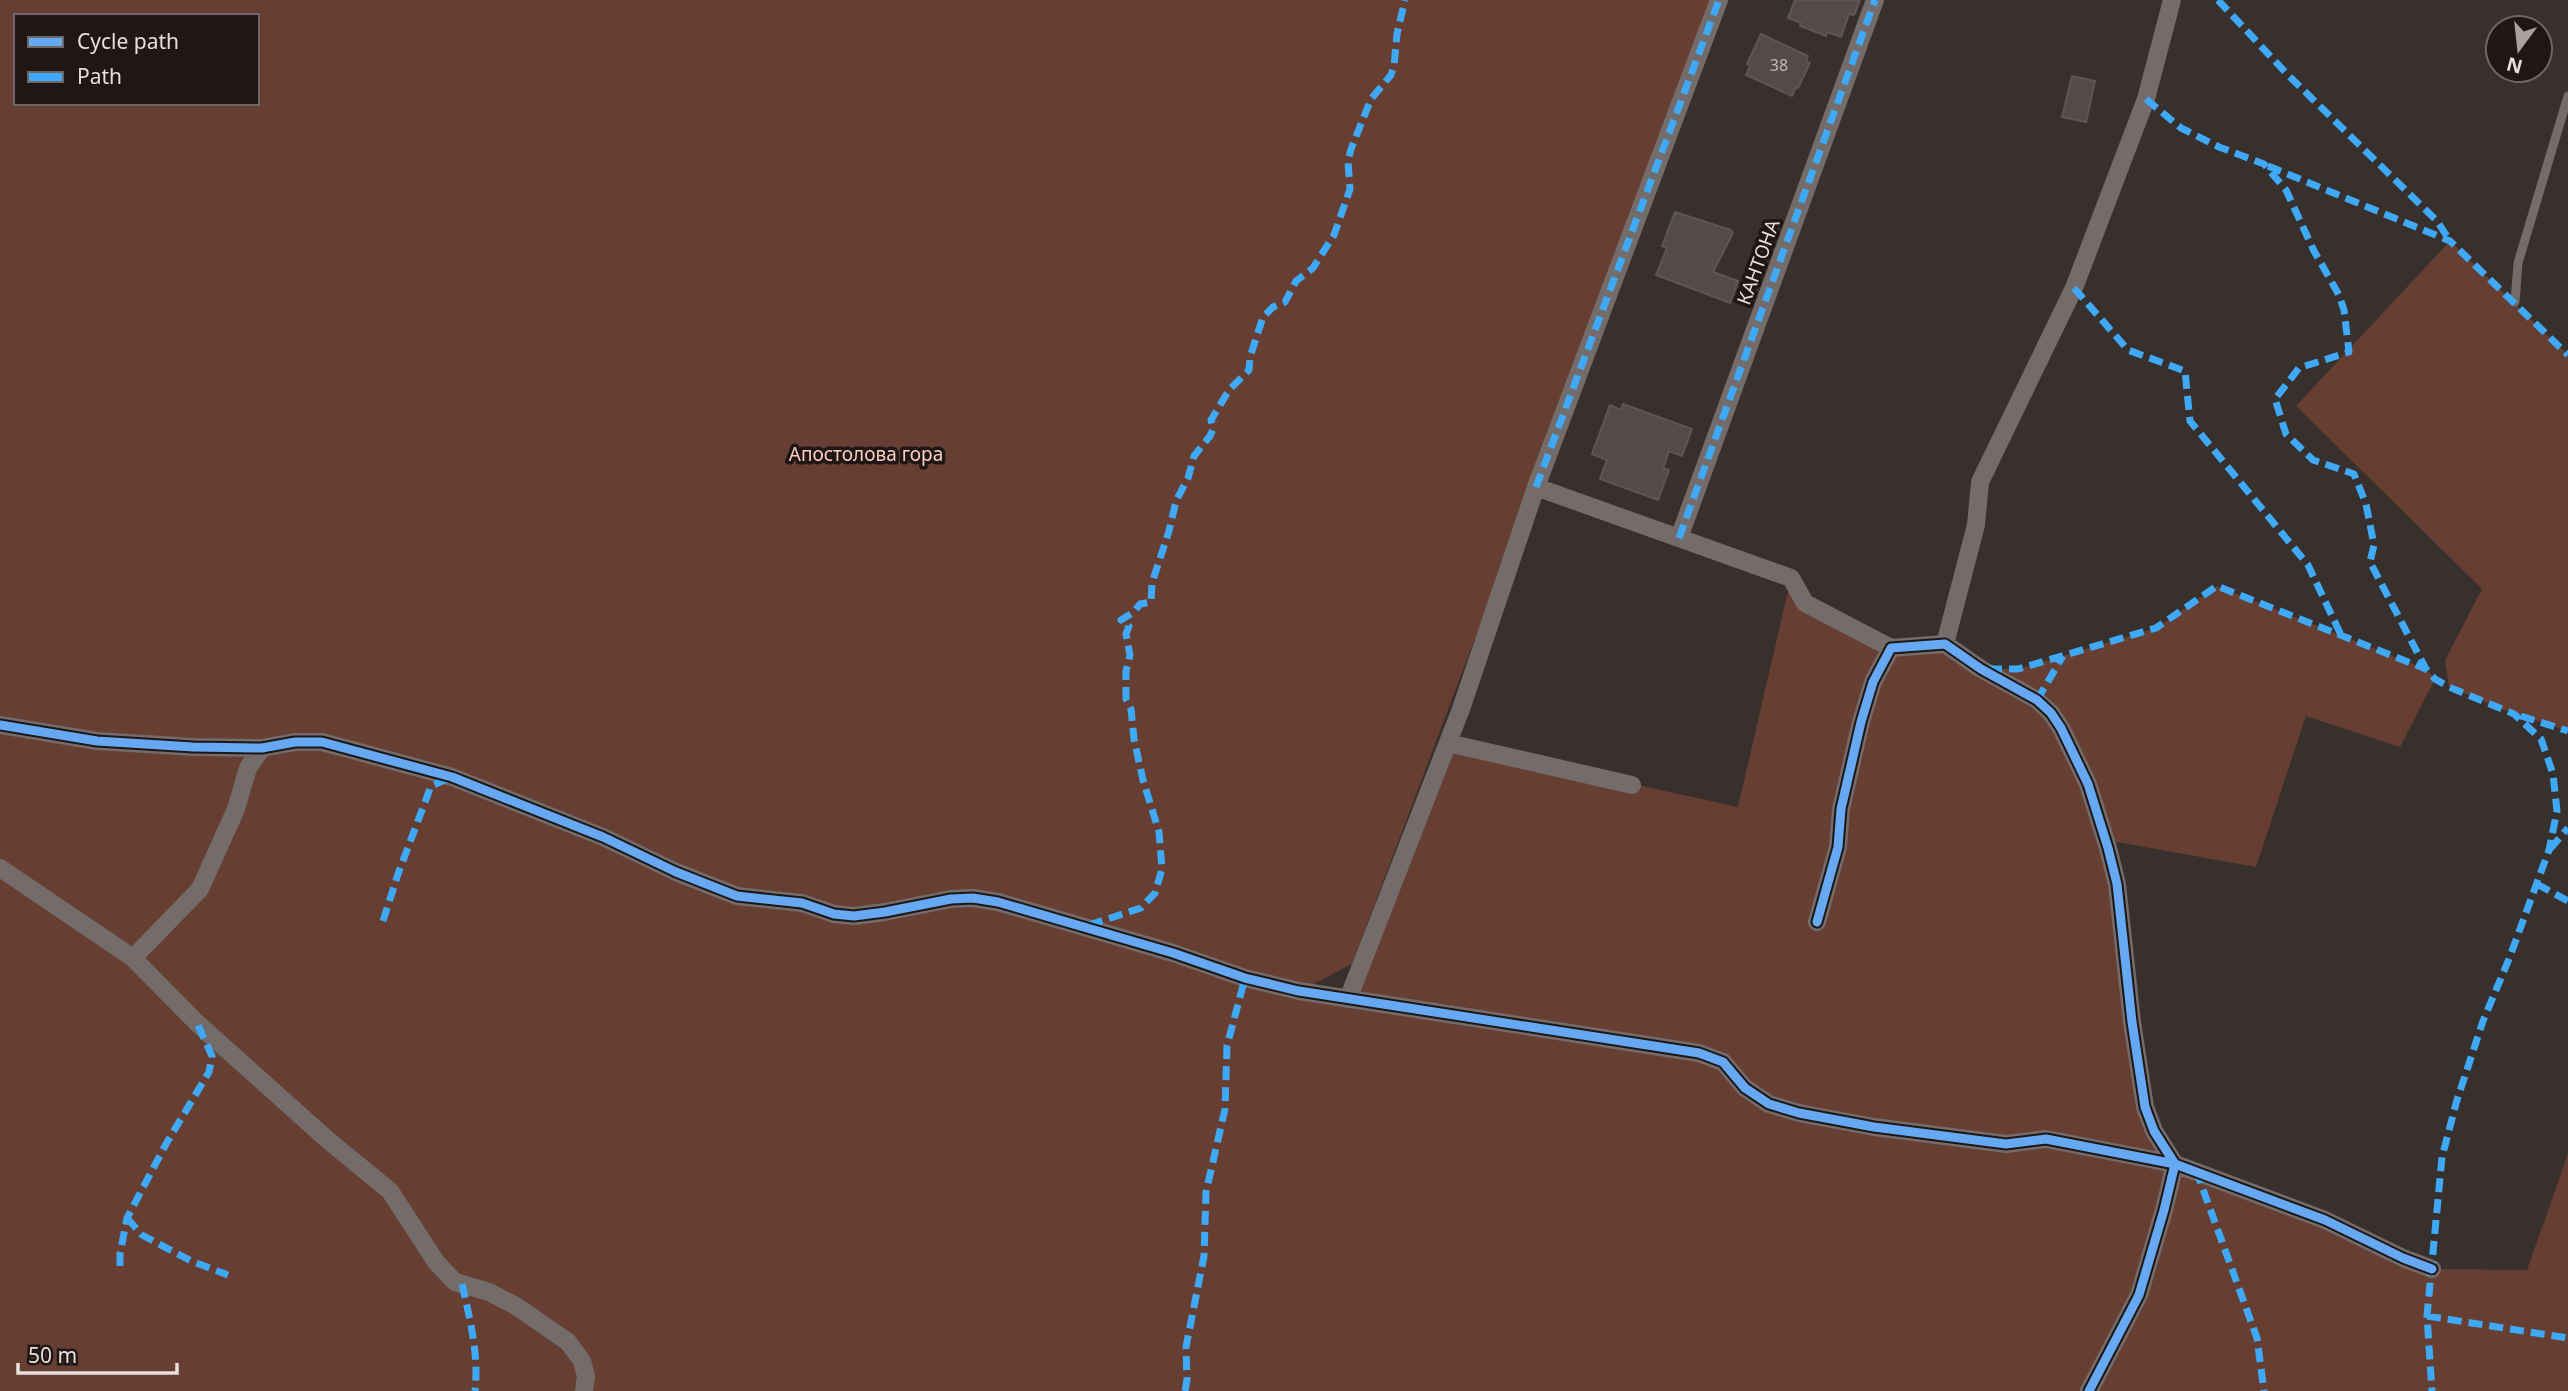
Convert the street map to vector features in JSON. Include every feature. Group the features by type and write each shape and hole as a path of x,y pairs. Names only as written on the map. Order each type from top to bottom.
{"street":[{"path":"1348,999 1448,743 1536,487 1719,0"},
{"name":"КАНТОНА","path":"1679,538 1875,0"},
{"path":"1945,644 1976,525 1980,482 2074,288 2146,99 2172,0"},
{"path":"1536,487 1791,578 1805,603 1891,648 1945,644 1981,669 2037,701 2051,713 2061,727 2088,784 2117,884 2132,1022 2145,1107 2154,1130 2175,1164 2139,1295 2089,1391"},
{"path":"1817,922 1838,847 1841,809 1861,722 1873,682 1891,648"},
{"path":"0,724 97,741 262,748 295,742 322,742 452,777 603,837 676,872 737,896 802,903 834,914 854,916 951,899 973,898 998,902 1299,992 1671,1046 1723,1062 1745,1088 1769,1104 1799,1113 1874,1127 2007,1144 2046,1139 2175,1164 2325,1220 2432,1269"},
{"path":"1448,743 1632,785"},
{"path":"133,958 200,889 236,809 248,768 262,748"},
{"path":"0,868 133,958 197,1023 329,1141 390,1191 436,1262 454,1282 489,1292 516,1306 568,1342 582,1361 586,1376 584,1391"}],"lane":[{"path":"2515,302 2518,262 2568,96"}],"green space":[{"name":"Апостолова гора","path":"0,0 1716,0 1352,964 1300,991 1348,999 1448,743 1738,807 1791,578 1805,603 1890,648 1945,644 1981,669 2018,669 2156,628 2217,586 2426,669 2435,679 2400,747 2306,716 2256,867 2106,840 2145,1107 2175,1164 2432,1269 2527,1270 2568,1154 2568,1391 0,1391"},
{"path":"2450,241 2568,355 2568,731 2514,714 2449,687 2445,660 2482,589 2296,406"}],"building":[{"path":"1795,0 1860,0 1854,15 1849,14 1841,37 1827,32 1826,36 1788,18"},
{"path":"1761,34 1808,56 1806,61 1810,63 1792,96 1746,75 1750,66 1747,64"},
{"path":"2072,76 2095,81 2086,122 2062,117"},
{"path":"1675,212 1731,230 1733,233 1713,272 1738,281 1730,303 1656,275 1667,248 1662,246"},
{"path":"1623,404 1692,429 1682,456 1669,451 1663,468 1669,470 1658,500 1600,479 1607,460 1592,454 1610,405 1621,410"}],"marked path":[{"path":"1089,925 1141,908 1155,893 1162,869 1159,832 1143,780 1131,709 1126,699 1126,671 1130,655 1126,634 1129,626 1121,620 1134,612 1140,604 1151,602 1152,583 1176,501 1188,478 1194,456 1210,436 1213,429 1211,420 1229,390 1249,370 1250,357 1263,317 1273,307 1285,302 1296,281 1313,268 1334,235 1350,189 1348,161 1351,149 1371,99 1391,75 1405,0"},
{"path":"1536,487 1719,0"},
{"path":"1679,538 1875,0"},
{"path":"2218,0 2286,73 2437,221 2450,241"},
{"path":"2146,99 2181,128 2219,147 2264,164 2286,190 2314,251 2339,295 2344,310 2349,352 2299,368 2275,399 2286,434 2313,460 2354,474 2366,504 2374,545 2370,562 2426,669 2435,679 2449,687 2514,714 2541,739 2553,774 2557,811 2549,850 2483,1021 2442,1157 2427,1316 2432,1391"},
{"path":"2268,166 2450,241 2568,355"},
{"path":"2074,288 2128,350 2185,371 2190,421 2308,565 2342,637"},
{"path":"1988,669 2018,669 2156,628 2217,586 2426,669"},
{"path":"2037,700 2063,656"},
{"path":"2521,716 2568,731"},
{"path":"383,921 431,786 452,777"},
{"path":"2550,849 2568,828"},
{"path":"2537,884 2568,901"},
{"path":"1185,1391 1186,1347 1204,1256 1206,1192 1225,1109 1227,1046 1245,978"},
{"path":"120,1266 127,1218 166,1144 209,1072 212,1056 197,1023"},
{"path":"2196,1170 2257,1338 2264,1391"},
{"path":"127,1218 142,1235 191,1261 228,1275"},
{"path":"462,1284 475,1350 475,1391"},
{"path":"2427,1316 2568,1338"}],"cycle path":[{"path":"1817,922 1838,847 1841,809 1861,722 1873,682 1891,648 1945,644 1981,669 2037,700 2051,713 2088,784 2108,848 2117,884 2132,1022 2145,1107 2154,1131 2175,1164 2139,1295 2089,1391"},
{"path":"0,725 97,741 193,747 262,748 295,742 322,742 452,777 603,837 676,872 737,896 802,903 834,914 854,916 951,899 973,898 998,902 1173,953 1245,978 1299,991 1699,1053 1723,1062 1745,1088 1769,1104 1799,1113 1874,1127 2006,1144 2046,1139 2175,1164 2325,1220 2432,1269"}]}
